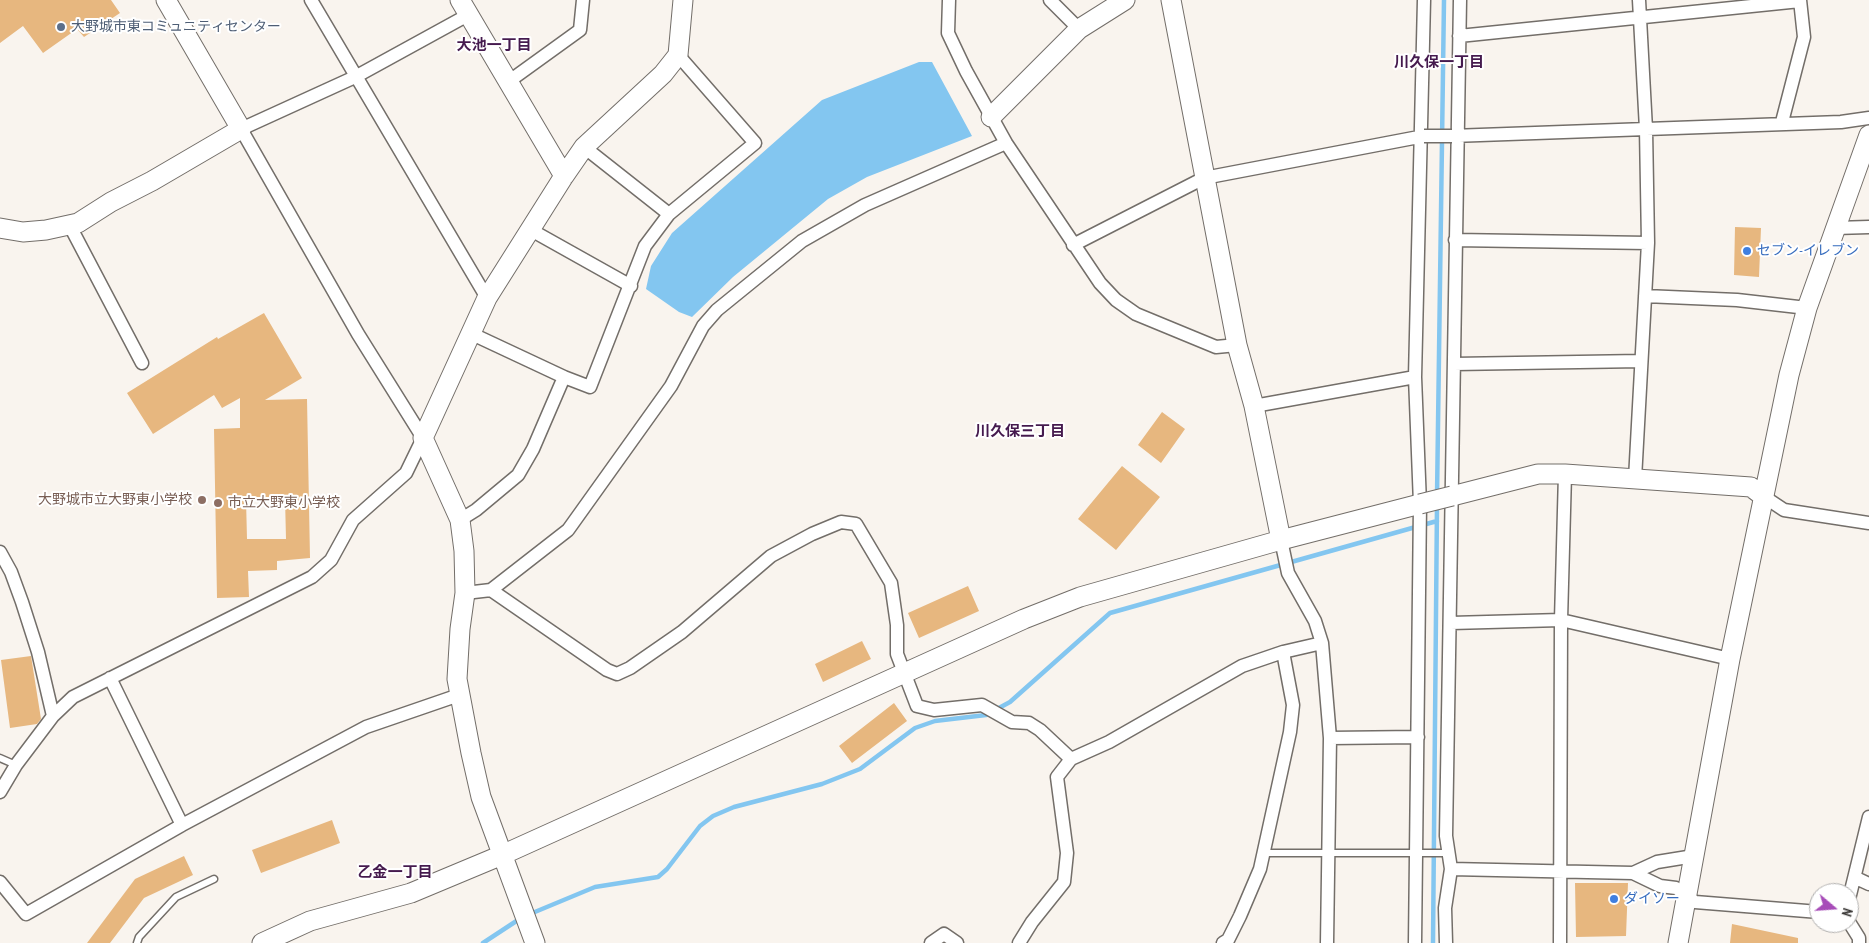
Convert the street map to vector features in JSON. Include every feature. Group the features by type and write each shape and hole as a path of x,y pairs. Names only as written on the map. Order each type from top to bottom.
{"street":[{"path":"166,0 358,334 423,438 460,520 464,551 465,593 460,629 457,679 459,694 481,797 535,943"},
{"path":"311,0 487,298"},
{"path":"508,82 580,30 583,0"},
{"path":"0,792 16,765 53,716 73,697 312,577 331,560 353,520 406,473 487,298 564,176 584,147 663,74 678,55 683,0"},
{"path":"949,0 948,33 991,117 1006,143 1100,284 1116,300 1136,314 1216,347 1237,345"},
{"path":"1050,0 1079,29"},
{"path":"991,117 1079,29 1125,0"},
{"path":"1171,0 1237,345 1254,406 1288,573 1315,621 1322,644 1330,738 1327,943"},
{"path":"1415,943 1420,504 1415,377 1424,0"},
{"path":"1446,943 1445,908 1452,869 1446,836 1451,623 1455,136 1460,0"},
{"path":"1635,479 1648,243 1646,129 1639,0"},
{"path":"1460,36 1800,0 1804,38 1782,122"},
{"path":"0,228 23,232 70,226 78,223 111,202 152,181 241,129 355,76 464,7 564,176"},
{"path":"470,333 564,377 590,387 645,246 669,214 755,143 678,55"},
{"path":"1073,245 1204,178 1422,136 1646,129 1782,122 1841,122 1869,118"},
{"path":"1678,943 1685,896 1730,659 1763,496 1807,308 1869,135"},
{"path":"465,593 491,590 568,530 671,386 703,326 717,310 802,241 866,206 1006,143"},
{"path":"584,147 669,214"},
{"path":"70,226 142,363"},
{"path":"1835,228 1869,228"},
{"path":"531,230 630,286"},
{"path":"1455,240 1648,243"},
{"path":"1645,296 1737,300 1807,308"},
{"path":"1454,364 1642,361"},
{"path":"460,520 476,510 518,475 533,449 564,377"},
{"path":"1254,406 1415,377"},
{"path":"262,943 310,921 411,893 502,855 904,673 1080,597 1283,547 1420,504 1538,474 1565,474 1751,487 1784,510 1869,523"},
{"path":"1560,943 1561,620 1565,474"},
{"path":"491,590 607,670 617,674 630,668 682,632 771,556 812,534 841,522 856,524 891,583 897,625 897,654 917,706 934,710 982,705 1012,722 1029,723 1040,730 1071,759"},
{"path":"0,552 11,572 25,611 38,652 53,716"},
{"path":"1451,623 1561,620 1730,659"},
{"path":"1019,943 1032,922 1064,882 1068,853 1057,777 1071,759 1109,742 1242,666 1282,652 1322,644"},
{"path":"1227,942 1260,869 1290,732 1293,705 1282,652"},
{"path":"110,678 182,826"},
{"path":"0,882 26,914 182,826 366,727 459,694"},
{"path":"1330,738 1418,736"},
{"path":"1854,883 1869,817"},
{"path":"1633,873 1657,862 1694,856"},
{"path":"1452,869 1633,873 1660,886 1676,888 1696,902 1809,911"},
{"path":"1856,878 1869,884"},
{"path":"932,943 944,934 957,943"}],"lane":[{"path":"0,758 16,765"},
{"path":"1263,853 1449,853"},
{"path":"138,943 140,938 176,897 214,879"}],"water":[{"path":"919,62 932,62 972,136 867,177 828,199 733,277 692,317 679,312 646,289 651,266 672,233 822,100"}],"building":[{"name":"大野城市東コミュニティセンター","path":"0,0 111,0 120,13 84,37 77,29 43,53 23,26 0,43"},
{"name":"セブン-イレブン","path":"1735,227 1761,228 1759,277 1734,275"},
{"path":"264,313 302,378 265,400 307,399 310,558 277,561 277,570 248,571 249,597 217,598 214,429 240,428 240,398 222,408 214,395 153,434 127,393 217,337 218,339","holes":["285,498 286,539 247,539 246,499"]},
{"path":"1162,412 1185,429 1161,463 1138,445"},
{"path":"1122,466 1160,497 1116,550 1078,519"},
{"path":"968,586 979,611 919,638 908,613"},
{"path":"862,641 871,659 823,682 815,664"},
{"path":"31,656 41,719 37,724 10,728 1,660"},
{"path":"894,703 907,721 852,763 839,746"},
{"path":"332,820 340,843 261,873 252,850"},
{"path":"184,856 193,875 144,898 110,943 87,943 135,879"},
{"path":"1575,883 1628,883 1626,936 1576,937"},
{"path":"1732,924 1798,938 1798,943 1730,943"}],"waterway":[{"path":"1437,496 1444,0"},
{"path":"1433,943 1437,504"},
{"path":"530,914 595,887 658,877 667,869 700,826 713,816 734,807 822,784 860,769 915,728 935,721 986,715 1010,702 1110,613 1437,521"},
{"path":"483,943 521,918"}],"place":[{"name":"大野城市東コミュニティセンター","path":"61,27"},
{"name":"セブン-イレブン","path":"1747,251"},
{"name":"大野城市立大野東小学校","path":"202,500"},
{"name":"市立大野東小学校","path":"218,503"},
{"name":"ダイソー","path":"1614,899"}],"district":[{"name":"大池一丁目","path":"494,46"},
{"name":"川久保一丁目","path":"1439,63"},
{"name":"川久保三丁目","path":"1020,432"},
{"name":"乙金一丁目","path":"395,873"}]}
